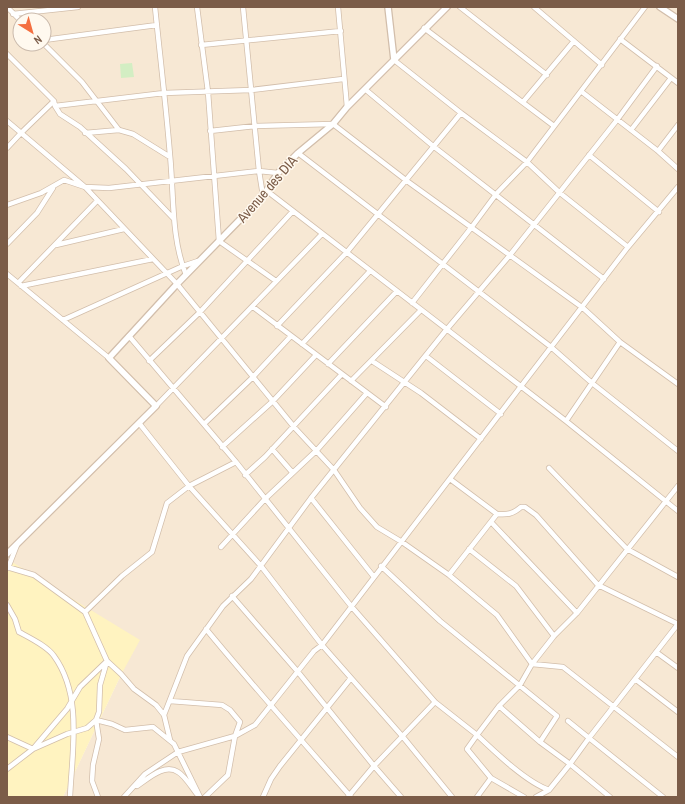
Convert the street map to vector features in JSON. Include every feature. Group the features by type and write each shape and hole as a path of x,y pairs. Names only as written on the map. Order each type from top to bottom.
{"street":[{"path":"26,12 53,8 78,7"},
{"path":"155,7 170,157 174,219 186,275"},
{"path":"197,7 208,92 219,241 276,281"},
{"path":"243,7 259,171 265,193 293,211 347,252 420,310 447,329 566,421 678,511"},
{"path":"338,7 341,31 343,79 347,107"},
{"path":"388,7 394,60 526,162 560,193 628,248"},
{"name":"Avenue des DIA","path":"109,358 177,284 265,193 278,173 298,153 333,124 347,107 366,90 424,28 447,7"},
{"path":"460,7 547,75"},
{"path":"534,7 602,64"},
{"path":"412,303 471,228 496,193 526,162 582,92 645,7"},
{"path":"660,7 678,19"},
{"path":"52,39 157,25"},
{"path":"424,28 554,126"},
{"path":"201,45 341,31"},
{"path":"620,39 678,83"},
{"path":"523,102 574,41"},
{"path":"52,52 82,82 95,101 119,130"},
{"path":"7,54 55,104 60,114 85,133 126,169 174,219"},
{"path":"164,715 187,656 223,606 251,579 311,498 386,407 447,329 560,193 617,120 656,66"},
{"path":"631,130 671,78"},
{"path":"7,148 20,133 55,104 164,93 251,90 343,79"},
{"path":"366,90 433,146 496,193 534,225 604,278"},
{"path":"582,92 658,151 678,169"},
{"path":"277,326 347,252 407,181 433,146 461,113"},
{"path":"7,121 85,187 168,274 294,427 334,470 360,508 377,527 402,542 449,576 496,615 532,664 563,667 678,757"},
{"path":"210,131 255,126 333,124 407,181 582,308 620,342 678,384"},
{"path":"658,151 678,126"},
{"path":"85,133 119,130 134,134 170,157"},
{"path":"298,153 442,265 552,347 592,383 678,451"},
{"path":"589,155 659,212"},
{"path":"7,205 41,193 64,180 85,187 109,188 259,171 278,173"},
{"path":"7,244 37,213 50,190 64,180"},
{"path":"134,788 145,774 178,752 235,736 255,725 314,652 322,645 381,566 402,542 604,278 678,187"},
{"path":"20,285 55,245 97,201"},
{"path":"149,361 200,312 293,211"},
{"path":"55,245 124,229"},
{"path":"7,554 18,541 173,390 322,234"},
{"path":"20,285 153,259"},
{"path":"63,320 183,266 200,261"},
{"path":"302,344 370,271"},
{"path":"7,274 109,358 156,406"},
{"path":"328,364 397,291"},
{"path":"253,307 386,407"},
{"path":"351,381 420,310"},
{"path":"129,336 173,390 246,474 351,606 435,702 512,765 541,787 549,790"},
{"path":"204,424 253,377 291,336"},
{"path":"566,421 620,342"},
{"path":"222,447 273,401 316,355"},
{"path":"426,356 501,414"},
{"path":"372,360 405,382 481,439"},
{"path":"246,474 294,427 342,374"},
{"path":"221,547 264,498 316,450 368,393"},
{"path":"139,423 189,486 261,566 322,645 403,737 452,797"},
{"path":"272,449 292,472"},
{"path":"84,612 122,576 152,552 167,503 189,486 236,462"},
{"path":"549,468 627,549 678,577"},
{"path":"450,479 497,514 508,515 521,507 525,507 536,515 598,585 678,624 549,790 536,797"},
{"path":"524,797 491,778 467,749 500,706 520,685 532,664 554,636 577,613 678,486"},
{"path":"311,498 374,577"},
{"path":"449,576 497,514"},
{"path":"491,522 577,613"},
{"path":"18,541 8,567 34,576 84,612 107,661 134,689 156,705 164,715 170,740 178,752 200,797"},
{"path":"469,549 516,586 554,636"},
{"path":"381,566 440,621 557,716 540,742"},
{"path":"232,596 298,672 401,797"},
{"path":"7,605 15,619 19,632 54,655 62,671 72,700 75,720 73,732 70,797"},
{"path":"206,629 270,706 302,739 350,797 374,766 435,702"},
{"path":"656,652 678,668"},
{"path":"7,769 33,749 72,700 80,687 107,661"},
{"path":"7,737 33,749 73,732 87,728 96,720 99,712 100,685 107,661"},
{"path":"263,797 271,779 351,678"},
{"path":"636,679 678,712"},
{"path":"170,701 222,705 230,710 240,722 235,736 228,775 205,797"},
{"path":"500,706 540,742 570,764 610,797"},
{"path":"96,720 112,724 125,730 152,727 170,740"},
{"path":"96,720 99,739 93,765 92,781 98,797"},
{"path":"568,721 663,797"},
{"path":"124,797 157,772 168,770 178,772 200,797"},
{"path":"477,797 491,778"}],"shaded area":[{"path":"7,7 678,7 678,797 63,797 121,675 16,565 7,559"}],"green space":[{"path":"132,63 134,77 121,78 120,64"}],"sand":[{"path":"7,559 140,640 121,675 63,797 7,797"}]}
